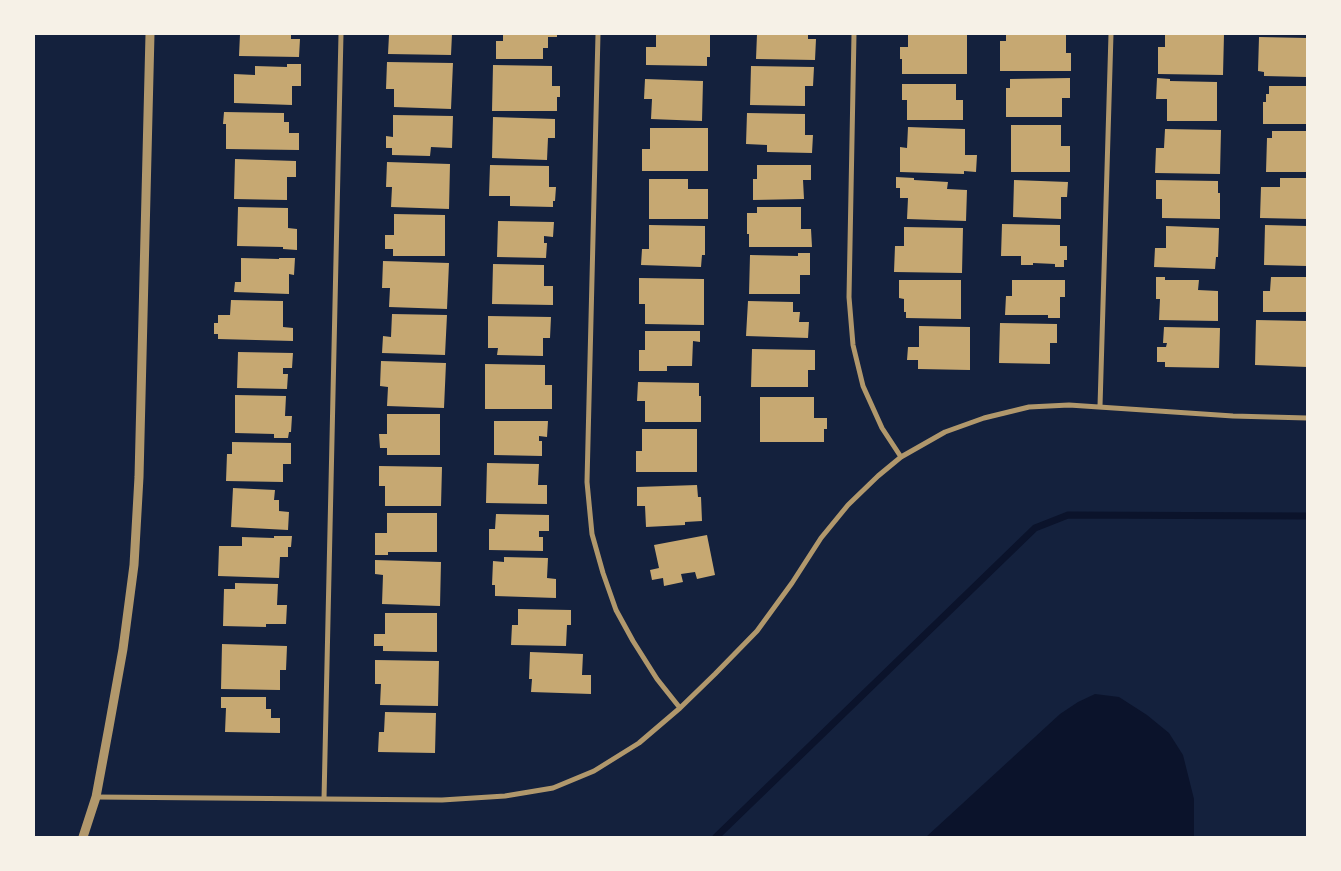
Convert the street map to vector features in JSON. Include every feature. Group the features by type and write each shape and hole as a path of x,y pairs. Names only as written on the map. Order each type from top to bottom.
{"street":[{"path":"83,837 96,797 123,649 134,565 139,477 150,34"},
{"path":"324,799 341,34"},
{"path":"598,34 586,482 592,534 603,574 616,610 657,679 680,708"},
{"path":"854,34 849,298 854,345 863,386 882,428 900,457"},
{"path":"1100,406 1111,34"},
{"path":"96,797 442,800 505,796 553,788 594,771 639,743 680,708 758,631 821,538 848,505 900,457 945,432 984,418 1029,407 1069,405 1233,416 1307,418"}],"water":[{"path":"1095,694 1119,697 1147,715 1169,733 1183,755 1194,799 1194,837 926,837 1060,714"}],"building":[{"path":"240,34 291,34 291,39 300,39 299,57 239,56"},
{"path":"452,34 451,55 388,54 389,35"},
{"path":"503,34 557,34 557,37 548,37 548,48 543,48 543,59 496,59 496,41 503,41"},
{"path":"656,34 710,34 710,57 707,57 707,66 646,65 646,47 656,47"},
{"path":"757,34 808,34 808,39 816,39 815,60 756,59"},
{"path":"908,34 967,34 967,74 902,74 900,47 908,47"},
{"path":"1006,34 1066,34 1066,53 1071,53 1071,71 1000,71 1000,41 1006,41"},
{"path":"1165,34 1224,34 1223,75 1158,74 1158,47 1165,47"},
{"path":"1259,37 1307,38 1307,77 1264,76 1264,72 1258,71"},
{"path":"387,62 453,63 451,109 394,107 394,89 386,89"},
{"path":"287,64 301,64 301,86 292,86 292,105 234,103 234,74 255,75 255,66 287,67"},
{"path":"493,65 552,66 552,86 560,86 560,97 557,97 557,111 492,111"},
{"path":"751,66 814,67 813,86 805,86 805,106 750,105"},
{"path":"1070,78 1070,98 1062,98 1062,117 1006,117 1006,88 1010,88 1010,79"},
{"path":"1157,78 1170,79 1170,81 1217,82 1217,121 1167,121 1167,99 1156,99"},
{"path":"645,79 703,81 702,121 651,119 652,99 644,99"},
{"path":"902,84 956,84 956,100 963,100 963,120 907,120 907,100 902,100"},
{"path":"1269,86 1307,86 1307,124 1263,124 1263,102 1266,102 1266,94 1269,94"},
{"path":"224,112 284,113 284,122 289,122 289,133 299,133 299,150 226,149 226,124 223,124"},
{"path":"747,113 805,114 805,135 813,135 812,153 767,152 767,145 746,144"},
{"path":"393,115 453,116 452,148 431,147 430,156 392,155 392,148 386,148 386,136 393,137"},
{"path":"493,117 555,119 555,138 548,138 547,160 492,158"},
{"path":"1011,125 1061,125 1061,146 1070,146 1070,172 1011,172"},
{"path":"908,127 965,129 965,155 977,155 976,172 964,171 964,174 900,172 900,147 907,148"},
{"path":"650,128 708,128 708,171 642,171 642,149 650,149"},
{"path":"1165,129 1221,130 1220,174 1155,173 1156,148 1164,148"},
{"path":"1272,131 1307,131 1307,172 1266,172 1267,138 1272,138"},
{"path":"235,159 296,161 296,177 287,177 287,200 234,199"},
{"path":"387,162 450,164 449,209 391,207 392,187 386,187"},
{"path":"490,165 549,166 549,187 556,187 553,207 510,206 510,196 489,196"},
{"path":"757,165 811,165 811,180 803,180 804,199 753,200 753,179 757,179"},
{"path":"896,177 948,182 947,189 967,190 966,221 907,219 908,198 900,198 900,188 896,188"},
{"path":"1280,178 1307,178 1307,219 1260,218 1261,187 1280,187"},
{"path":"649,179 688,179 688,189 708,189 708,219 649,219"},
{"path":"1014,180 1068,182 1067,197 1061,197 1061,219 1013,217"},
{"path":"1156,180 1218,181 1220,219 1162,218 1162,199 1156,199"},
{"path":"238,207 288,208 288,228 297,229 297,250 283,249 283,247 237,246"},
{"path":"757,207 801,207 801,229 811,229 812,247 749,247 747,213 757,213"},
{"path":"394,214 445,215 445,256 393,256 393,249 385,249 385,235 394,235"},
{"path":"498,221 554,222 553,237 544,236 544,243 547,243 546,258 497,257"},
{"path":"1002,224 1060,225 1060,246 1067,246 1067,260 1064,260 1064,267 1055,267 1055,264 1033,263 1033,265 1021,265 1021,256 1001,256"},
{"path":"649,225 705,226 705,255 702,255 701,267 641,265 642,249 649,249"},
{"path":"1265,225 1307,226 1307,266 1264,265"},
{"path":"1166,226 1219,228 1218,257 1216,257 1215,269 1154,267 1155,248 1166,248"},
{"path":"904,227 963,228 962,273 894,272 895,246 904,246"},
{"path":"798,253 810,253 810,275 800,275 800,294 749,294 750,255 798,256"},
{"path":"241,258 295,258 294,275 289,274 289,294 234,292 235,282 241,282"},
{"path":"383,261 449,263 447,309 389,307 390,288 382,288"},
{"path":"493,264 544,265 544,286 553,286 553,305 492,304"},
{"path":"1156,277 1165,277 1165,280 1199,280 1198,290 1218,291 1218,321 1159,320 1160,299 1156,299"},
{"path":"1271,277 1307,277 1307,312 1263,312 1263,291 1270,291"},
{"path":"639,278 704,279 704,325 645,324 645,304 639,304"},
{"path":"899,280 961,280 961,319 906,318 904,299 899,298"},
{"path":"1012,280 1065,280 1065,297 1060,297 1060,318 1048,318 1048,315 1005,315 1006,296 1012,296"},
{"path":"231,300 283,301 283,327 293,328 293,341 218,339 218,334 214,334 214,323 218,323 218,315 230,315"},
{"path":"748,301 793,302 793,312 800,312 799,322 809,322 808,338 746,336"},
{"path":"392,314 447,315 445,355 382,353 383,336 391,337"},
{"path":"488,316 551,317 550,338 543,338 543,356 497,355 498,348 488,348"},
{"path":"1256,320 1307,321 1307,367 1255,365"},
{"path":"1000,323 1057,324 1057,343 1050,343 1050,364 999,363"},
{"path":"919,326 970,327 970,370 918,369 918,360 907,360 908,347 919,347"},
{"path":"1164,327 1220,328 1219,368 1165,367 1165,362 1157,362 1157,347 1166,347 1167,343 1163,343"},
{"path":"645,331 700,331 700,342 693,341 692,366 667,366 667,371 639,371 639,350 645,350"},
{"path":"752,349 815,350 815,370 808,370 808,387 751,387"},
{"path":"238,352 293,353 292,368 283,368 283,374 288,374 287,389 237,388"},
{"path":"381,361 446,363 444,408 387,406 388,387 380,386"},
{"path":"485,364 545,365 545,385 552,385 552,409 485,409"},
{"path":"638,382 699,383 701,422 645,422 645,401 637,401"},
{"path":"235,395 286,396 285,416 292,416 291,432 289,432 288,438 274,438 274,434 235,433"},
{"path":"760,397 814,397 814,418 827,418 827,429 824,429 824,442 760,442"},
{"path":"387,414 440,414 440,455 387,455 387,448 380,448 379,434 387,434"},
{"path":"494,421 548,421 547,437 539,436 539,441 542,441 542,456 494,455"},
{"path":"642,429 697,429 697,472 636,472 636,451 642,451"},
{"path":"232,442 291,443 291,464 283,464 283,482 226,481 227,454 232,454"},
{"path":"487,463 539,464 538,485 547,485 547,504 486,503"},
{"path":"379,466 442,467 441,506 385,506 385,486 379,486"},
{"path":"697,485 698,497 701,497 702,521 685,522 685,525 646,527 645,506 637,506 637,487"},
{"path":"233,488 275,490 274,500 279,500 279,511 289,512 288,530 231,527"},
{"path":"387,513 437,513 437,552 388,552 388,555 375,555 375,533 387,533"},
{"path":"496,514 549,515 549,531 539,531 539,537 543,537 543,551 489,550 489,529 495,529"},
{"path":"707,535 715,575 697,579 695,572 681,574 683,582 664,586 663,578 652,580 650,570 659,568 654,545"},
{"path":"274,536 292,536 291,547 288,547 288,557 280,557 279,578 218,576 219,546 242,546 242,537 274,538"},
{"path":"504,557 548,558 547,578 556,579 556,598 495,596 495,585 492,585 493,561 504,562"},
{"path":"375,560 441,562 440,606 382,604 383,575 375,574"},
{"path":"235,583 278,584 277,605 287,605 286,624 266,624 266,627 223,626 224,589 235,589"},
{"path":"518,609 571,610 571,625 567,625 566,646 511,645 512,625 518,625"},
{"path":"385,613 437,613 437,652 383,651 383,646 374,646 374,634 385,634"},
{"path":"222,644 287,646 286,670 280,670 280,690 221,689"},
{"path":"530,652 583,654 582,675 591,675 591,694 531,692 532,679 529,679"},
{"path":"375,660 439,661 438,706 380,705 381,684 375,684"},
{"path":"221,697 266,697 266,709 271,709 271,718 280,718 280,733 225,732 226,708 221,708"},
{"path":"385,712 436,713 435,753 378,752 379,732 384,732"}],"waterway":[{"path":"716,837 1035,528 1068,515 1307,516"}]}
